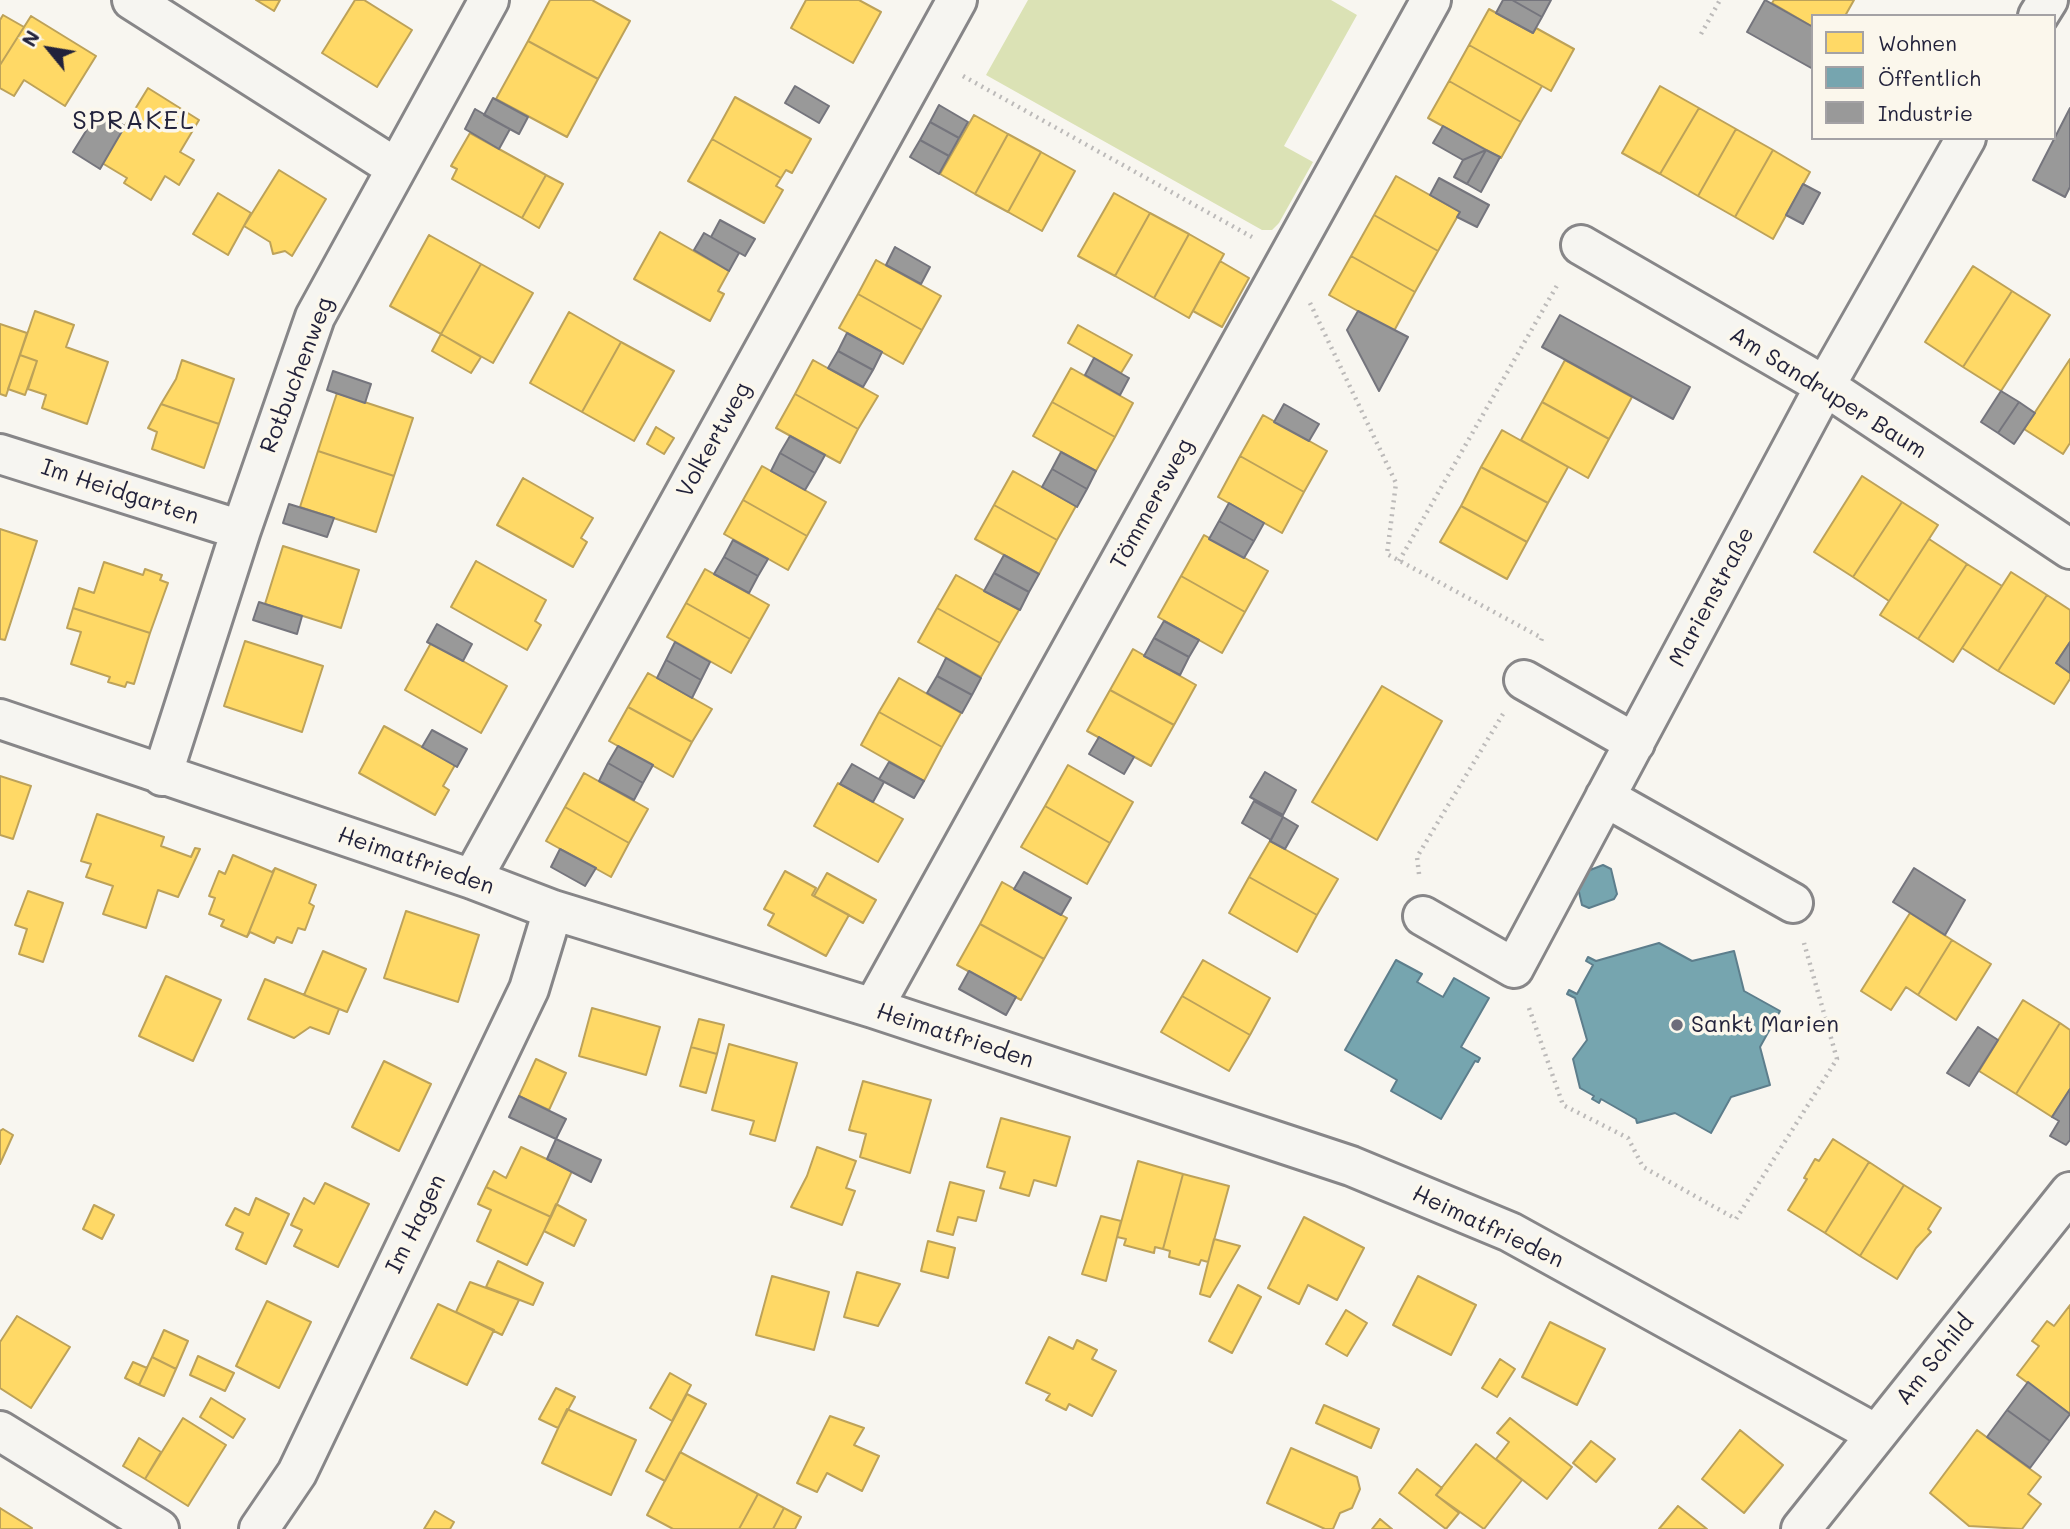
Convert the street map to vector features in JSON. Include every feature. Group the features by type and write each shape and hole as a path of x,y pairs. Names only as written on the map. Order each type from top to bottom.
{"street":[{"path":"132,0 396,168"},
{"name":"Rotbuchenweg","path":"162,776 241,530 315,317 489,0"},
{"name":"Volkertweg","path":"472,879 957,0"},
{"name":"Tömmersweg","path":"873,1008 1431,0"},
{"name":"Marienstraße","path":"1514,968 1825,386 1965,140"},
{"name":"Am Sandruper Baum","path":"1581,245 1825,386 2070,549"},
{"name":"Im Heidgarten","path":"0,454 241,530"},
{"path":"1524,680 1635,743"},
{"name":"Heimatfrieden","path":"0,719 472,879 553,910 873,1008 1351,1166 1510,1232 1876,1434"},
{"path":"1605,797 1793,903"},
{"name":"Im Hagen","path":"260,1529 297,1473 529,989 553,910"},
{"path":"1423,916 1514,968"},
{"name":"Am Schild","path":"1801,1529 1876,1434 2063,1213"},
{"path":"0,1431 159,1529"}],"path":[{"path":"1701,34 1720,0"},
{"path":"927,55 1289,257 1396,483 1387,554 1542,638 1524,680 1417,857 1423,916"},
{"path":"1399,561 1581,245"},
{"path":"1514,968 1563,1105 1628,1138 1643,1167 1736,1219 1837,1059 1793,903"}],"green space":[{"path":"1028,0 1331,0 1357,15 1284,146 1313,162 1279,223 1272,230 1262,230 986,75"}],"building: Wohnen":[{"path":"256,0 280,0 274,11"},
{"path":"355,0 364,0 412,30 377,87 322,53"},
{"path":"550,0 592,0 630,21 598,79 528,41"},
{"path":"806,0 859,0 881,12 853,63 791,28"},
{"path":"1774,0 1854,0 1846,14 1811,14 1811,26 1772,3"},
{"path":"1489,9 1533,33 1536,28 1574,49 1551,91 1469,45"},
{"path":"3,15 24,27 0,65 0,20"},
{"path":"31,16 96,56 65,106 24,80 14,96 0,88 0,65"},
{"path":"528,41 598,79 567,137 496,99"},
{"path":"1469,45 1542,86 1521,122 1449,81"},
{"path":"1449,81 1521,122 1501,158 1428,118"},
{"path":"1660,86 1699,108 1660,174 1622,153"},
{"path":"148,88 199,120 180,152 194,160 179,185 165,176 151,200 124,183 127,178 102,163"},
{"path":"735,97 811,139 792,173 786,170 781,178 712,139"},
{"path":"1699,108 1736,129 1698,196 1660,174"},
{"path":"974,115 1008,134 975,194 940,174"},
{"path":"1736,129 1773,150 1735,217 1698,196"},
{"path":"470,133 546,175 522,218 452,179 457,169 451,166"},
{"path":"1008,134 1041,152 1008,212 975,194"},
{"path":"712,139 781,178 776,186 783,190 764,223 688,181"},
{"path":"1773,150 1810,172 1773,239 1735,217"},
{"path":"1041,152 1075,171 1042,231 1008,212"},
{"path":"279,170 326,199 292,256 285,251 273,254 270,242 244,226"},
{"path":"546,175 563,184 539,228 522,218"},
{"path":"1396,176 1460,212 1438,251 1374,215"},
{"path":"218,193 251,213 228,255 193,234"},
{"path":"1114,193 1150,213 1115,276 1078,256"},
{"path":"1150,213 1189,234 1154,298 1115,276"},
{"path":"1374,215 1438,251 1415,292 1351,256"},
{"path":"660,232 729,271 718,291 724,294 710,321 634,279"},
{"path":"1189,234 1224,254 1189,318 1154,298"},
{"path":"429,235 481,264 441,334 390,306"},
{"path":"1351,256 1415,292 1394,331 1329,295"},
{"path":"876,260 941,296 922,330 858,294"},
{"path":"1220,261 1249,278 1222,327 1193,311"},
{"path":"481,264 533,293 493,363 441,334"},
{"path":"1973,266 2012,291 1963,367 1925,342"},
{"path":"2012,291 2050,315 2001,391 1963,367"},
{"path":"858,294 922,330 903,364 839,328"},
{"path":"35,311 74,325 66,347 108,362 87,424 42,408 46,395 28,389 37,361 20,355"},
{"path":"569,312 621,342 582,412 530,383"},
{"path":"0,324 27,333 6,396 0,394"},
{"path":"1078,325 1132,355 1121,373 1068,343"},
{"path":"441,334 481,357 471,373 432,351"},
{"path":"621,342 674,371 634,441 582,412"},
{"path":"20,355 37,361 25,395 8,389"},
{"path":"2070,359 2070,443 2063,454 2024,429"},
{"path":"182,360 234,379 219,424 161,404 176,379"},
{"path":"813,360 878,396 858,429 795,394"},
{"path":"1565,360 1632,397 1609,439 1542,402"},
{"path":"1071,368 1133,403 1115,437 1052,402"},
{"path":"337,393 413,418 394,476 318,451"},
{"path":"795,394 858,429 840,463 776,428"},
{"path":"1052,402 1115,437 1096,471 1033,436"},
{"path":"1542,402 1609,439 1588,478 1521,440"},
{"path":"161,404 219,424 204,468 152,449 157,432 148,428"},
{"path":"1263,415 1327,451 1304,492 1240,456"},
{"path":"656,427 674,438 664,454 647,444"},
{"path":"1502,430 1568,467 1548,503 1481,467"},
{"path":"318,451 394,476 376,532 300,507"},
{"path":"1240,456 1304,492 1282,533 1218,497"},
{"path":"762,466 826,502 807,536 743,500"},
{"path":"1481,467 1548,503 1527,542 1461,506"},
{"path":"1013,471 1076,506 1057,540 994,505"},
{"path":"1862,476 1902,502 1853,577 1814,552"},
{"path":"523,478 593,518 581,538 587,542 573,567 497,525"},
{"path":"743,500 807,536 788,570 724,534"},
{"path":"1902,502 1938,525 1889,601 1853,577"},
{"path":"994,505 1057,540 1039,574 975,539"},
{"path":"1461,506 1527,542 1507,579 1440,542"},
{"path":"0,529 37,541 5,640 0,639"},
{"path":"1204,535 1268,571 1245,612 1181,576"},
{"path":"1929,539 1967,564 1918,639 1880,615"},
{"path":"283,546 359,570 341,628 265,604"},
{"path":"476,561 546,600 535,621 541,625 527,650 451,607"},
{"path":"104,562 143,575 145,569 162,575 160,580 168,583 150,633 73,608 79,588 94,593"},
{"path":"1967,564 2002,586 1953,662 1918,639"},
{"path":"705,569 769,605 750,639 686,603"},
{"path":"2011,572 2047,595 1998,671 1962,648"},
{"path":"956,575 1019,610 1000,643 937,608"},
{"path":"1181,576 1245,612 1222,653 1158,617"},
{"path":"2047,595 2070,610 2070,642 2056,663 2070,673 2070,679 2054,704 1998,671"},
{"path":"686,603 750,639 731,673 667,637"},
{"path":"73,608 150,633 134,684 127,682 125,687 108,682 110,677 71,664 81,632 67,628"},
{"path":"937,608 1000,643 981,677 918,642"},
{"path":"245,641 323,666 302,732 224,706"},
{"path":"431,643 507,686 481,733 405,690"},
{"path":"1133,649 1196,685 1174,725 1110,690"},
{"path":"648,673 712,709 692,742 628,707"},
{"path":"899,678 961,713 942,747 879,712"},
{"path":"1382,686 1442,721 1377,840 1312,802"},
{"path":"1110,690 1174,725 1151,766 1087,731"},
{"path":"628,707 692,742 673,777 609,741"},
{"path":"879,712 942,747 924,781 861,745"},
{"path":"384,726 455,765 443,786 449,790 435,815 359,773"},
{"path":"1068,765 1133,802 1110,843 1045,806"},
{"path":"584,773 648,809 629,843 565,807"},
{"path":"0,776 31,786 13,839 0,835"},
{"path":"838,783 903,819 878,862 814,826"},
{"path":"1045,806 1110,843 1087,884 1021,847"},
{"path":"565,807 629,843 611,877 546,841"},
{"path":"97,814 164,837 161,846 191,857 195,848 200,849 178,897 158,890 146,928 103,914 113,886 86,877 91,864 81,861"},
{"path":"1270,841 1338,879 1317,915 1249,877"},
{"path":"233,855 272,872 275,868 247,937 221,926 224,920 209,914 215,898 209,896 219,871 225,874"},
{"path":"275,868 316,885 309,903 314,906 305,930 298,928 292,943 277,937 274,943 250,932 247,937"},
{"path":"785,871 816,888 812,895 849,915 826,956 768,925 774,914 764,909"},
{"path":"827,873 876,900 863,923 814,896"},
{"path":"1249,877 1317,915 1297,952 1229,913"},
{"path":"1002,882 1067,918 1044,959 980,924"},
{"path":"28,891 63,903 43,962 19,954 27,929 15,925"},
{"path":"406,911 479,935 458,1002 384,978"},
{"path":"1910,913 1952,940 1918,995 1906,987 1891,1010 1861,991"},
{"path":"980,924 1044,959 1021,1000 957,965"},
{"path":"1952,940 1991,964 1956,1020 1918,995"},
{"path":"323,951 366,969 347,1012 304,995"},
{"path":"1203,960 1270,998 1250,1035 1182,996"},
{"path":"166,976 221,1000 193,1061 139,1036"},
{"path":"265,979 339,1009 329,1034 310,1027 294,1038 248,1019"},
{"path":"1182,996 1250,1035 1229,1071 1161,1032"},
{"path":"2023,1000 2060,1023 2016,1094 1979,1071"},
{"path":"592,1008 660,1027 646,1075 579,1056"},
{"path":"699,1019 724,1025 717,1054 691,1047"},
{"path":"2060,1023 2070,1030 2070,1089 2052,1117 2016,1094"},
{"path":"729,1044 797,1063 775,1141 750,1134 754,1121 712,1110"},
{"path":"691,1047 717,1054 706,1093 680,1086"},
{"path":"536,1059 566,1073 549,1110 519,1096"},
{"path":"384,1061 431,1084 399,1151 352,1127"},
{"path":"863,1081 931,1100 910,1173 860,1157 866,1134 849,1130"},
{"path":"1001,1118 1070,1137 1056,1186 1034,1180 1029,1196 1000,1188 1005,1172 987,1167"},
{"path":"3,1129 13,1135 0,1164 0,1131"},
{"path":"1833,1139 1869,1162 1825,1233 1788,1210 1807,1179 1804,1178 1815,1159 1819,1161"},
{"path":"521,1147 572,1171 551,1217 486,1187 494,1171 506,1178"},
{"path":"817,1147 856,1161 846,1188 855,1191 842,1225 791,1207 807,1176"},
{"path":"1138,1161 1183,1174 1163,1249 1155,1247 1154,1253 1124,1245 1126,1239 1117,1237"},
{"path":"1869,1162 1904,1185 1860,1256 1825,1233"},
{"path":"1183,1174 1229,1186 1208,1262 1201,1260 1199,1265 1169,1257 1170,1251 1163,1249"},
{"path":"950,1182 984,1191 976,1221 958,1217 953,1235 937,1231"},
{"path":"325,1183 369,1204 338,1267 294,1246 302,1230 291,1225 304,1198 314,1204"},
{"path":"1904,1185 1941,1208 1928,1229 1931,1232 1916,1248 1897,1279 1860,1256"},
{"path":"486,1187 551,1217 527,1265 477,1241 491,1210 478,1204"},
{"path":"256,1198 289,1214 266,1264 236,1249 243,1233 226,1225 235,1208 249,1215"},
{"path":"556,1204 586,1220 574,1246 544,1231"},
{"path":"94,1205 114,1215 102,1239 83,1229"},
{"path":"1101,1216 1121,1221 1106,1281 1082,1274"},
{"path":"1304,1217 1364,1248 1337,1300 1308,1285 1299,1304 1268,1288"},
{"path":"1214,1239 1240,1246 1210,1297 1200,1294"},
{"path":"928,1241 955,1248 948,1278 921,1271"},
{"path":"498,1261 543,1283 533,1305 486,1287"},
{"path":"857,1272 900,1284 878,1326 844,1317"},
{"path":"772,1276 829,1292 814,1350 756,1335"},
{"path":"1418,1276 1476,1305 1451,1355 1393,1325"},
{"path":"470,1282 519,1300 502,1335 456,1312"},
{"path":"1238,1285 1261,1297 1232,1353 1209,1341"},
{"path":"267,1301 311,1322 279,1388 236,1366"},
{"path":"438,1304 494,1330 467,1385 411,1358"},
{"path":"2070,1305 2070,1414 2017,1375 2039,1346 2032,1341 2047,1321 2054,1326"},
{"path":"1346,1310 1367,1323 1347,1356 1326,1344"},
{"path":"17,1316 70,1347 31,1408 0,1388 0,1342"},
{"path":"1550,1322 1605,1349 1577,1405 1522,1377"},
{"path":"164,1330 188,1341 176,1369 152,1357"},
{"path":"1049,1337 1073,1349 1077,1340 1097,1350 1092,1359 1116,1371 1092,1416 1069,1404 1066,1410 1046,1400 1050,1394 1026,1383"},
{"path":"198,1356 234,1373 225,1391 190,1375"},
{"path":"152,1357 176,1369 164,1396 139,1385"},
{"path":"1500,1359 1515,1369 1497,1397 1482,1388"},
{"path":"133,1362 147,1368 139,1385 125,1378"},
{"path":"670,1373 691,1385 672,1421 650,1408"},
{"path":"556,1388 575,1397 558,1428 539,1419"},
{"path":"687,1394 706,1404 665,1481 646,1471"},
{"path":"211,1398 245,1419 233,1438 200,1417"},
{"path":"1324,1405 1379,1429 1371,1448 1316,1423"},
{"path":"567,1409 636,1440 611,1495 542,1463"},
{"path":"830,1416 864,1428 854,1445 879,1456 862,1491 827,1473 817,1492 797,1483"},
{"path":"183,1418 226,1445 188,1506 145,1479"},
{"path":"1510,1418 1572,1467 1547,1499 1496,1459 1509,1442 1497,1433"},
{"path":"1740,1430 1783,1465 1744,1513 1702,1479"},
{"path":"1977,1430 2041,1477 2028,1494 2041,1504 2022,1529 1969,1526 1930,1493"},
{"path":"139,1438 161,1452 145,1479 123,1466"},
{"path":"1591,1441 1615,1459 1596,1482 1573,1463"},
{"path":"1476,1444 1522,1480 1484,1529 1436,1495"},
{"path":"1291,1448 1357,1477 1360,1489 1352,1508 1340,1513 1333,1529 1325,1529 1267,1503"},
{"path":"680,1452 758,1494 739,1529 673,1529 647,1515"},
{"path":"1417,1469 1442,1488 1436,1495 1459,1513 1446,1529 1399,1493"},
{"path":"758,1494 784,1508 773,1529 739,1529"},
{"path":"1678,1506 1707,1529 1659,1529"},
{"path":"0,1508 32,1528 0,1529"},
{"path":"784,1508 801,1517 795,1529 773,1529"},
{"path":"435,1511 454,1522 450,1529 424,1529"},
{"path":"1380,1519 1392,1529 1372,1529"}],"building: Öffentlich":[{"path":"1603,865 1611,869 1617,894 1614,899 1589,908 1582,905 1576,879 1580,874"},
{"name":"Sankt Marien","path":"1659,943 1692,961 1734,951 1744,991 1780,1011 1760,1047 1770,1085 1731,1097 1711,1133 1675,1113 1637,1123 1636,1119 1601,1099 1599,1103 1592,1099 1594,1096 1580,1088 1573,1059 1587,1040 1575,998 1567,994 1569,990 1577,994 1593,965 1586,961 1588,957 1596,961"},
{"path":"1396,960 1422,974 1417,982 1443,997 1454,978 1489,998 1461,1047 1480,1058 1478,1062 1475,1061 1441,1119 1391,1091 1397,1080 1345,1050"}],"building: Industrie":[{"path":"1503,0 1512,0 1542,17 1533,33 1496,13"},
{"path":"1512,0 1551,0 1542,17"},
{"path":"1765,0 1811,26 1811,68 1747,32"},
{"path":"795,86 829,106 819,123 785,103"},
{"path":"493,98 528,117 519,134 484,115"},
{"path":"939,105 968,122 959,138 930,122"},
{"path":"2070,108 2070,187 2065,197 2033,180 2054,140 2056,140"},
{"path":"475,109 510,129 499,149 465,129"},
{"path":"99,110 125,126 100,169 73,152"},
{"path":"930,122 959,138 949,156 920,140"},
{"path":"1443,126 1486,150 1463,160 1433,143"},
{"path":"920,140 949,156 939,174 910,157"},
{"path":"1486,150 1500,157 1481,192 1467,184"},
{"path":"1486,150 1467,184 1454,177 1463,160"},
{"path":"1439,178 1489,205 1477,227 1457,217 1460,212 1430,195"},
{"path":"1803,184 1820,193 1803,224 1786,215"},
{"path":"720,220 755,239 745,256 711,237"},
{"path":"704,233 739,253 729,271 694,250"},
{"path":"895,247 930,267 921,284 886,265"},
{"path":"1358,311 1408,337 1379,391 1347,330"},
{"path":"1560,315 1690,387 1673,419 1542,347"},
{"path":"847,333 882,352 873,370 838,351"},
{"path":"838,351 873,370 863,387 828,368"},
{"path":"1094,358 1129,378 1120,395 1085,375"},
{"path":"333,371 371,384 365,403 327,390"},
{"path":"2001,391 2019,402 1998,433 1981,422"},
{"path":"2019,402 2035,413 2014,444 1998,433"},
{"path":"1284,404 1319,424 1309,441 1274,422"},
{"path":"790,436 825,455 815,473 780,453"},
{"path":"1061,452 1096,471 1087,489 1052,469"},
{"path":"780,453 815,473 805,490 771,471"},
{"path":"1052,469 1087,489 1077,507 1042,487"},
{"path":"1229,503 1264,523 1254,541 1219,521"},
{"path":"289,504 334,518 327,537 283,523"},
{"path":"1219,521 1254,541 1244,558 1209,539"},
{"path":"733,540 768,559 758,576 724,557"},
{"path":"1004,555 1039,574 1029,592 994,573"},
{"path":"724,557 758,576 749,593 714,574"},
{"path":"994,573 1029,592 1020,610 984,591"},
{"path":"259,602 302,616 297,634 253,620"},
{"path":"1164,621 1199,640 1189,657 1154,638"},
{"path":"437,624 472,644 463,661 427,642"},
{"path":"1154,638 1189,657 1180,675 1144,656"},
{"path":"675,642 710,662 701,680 666,660"},
{"path":"2070,642 2070,673 2056,663"},
{"path":"946,658 981,678 972,695 937,676"},
{"path":"666,660 701,680 692,698 657,678"},
{"path":"937,676 972,695 962,713 927,693"},
{"path":"432,730 467,749 457,767 422,747"},
{"path":"1099,737 1134,757 1124,774 1089,754"},
{"path":"618,746 653,765 643,783 608,763"},
{"path":"889,762 924,781 914,798 879,779"},
{"path":"608,763 643,783 634,800 599,781"},
{"path":"852,764 884,782 873,802 840,784"},
{"path":"1265,772 1296,790 1283,815 1250,797"},
{"path":"1254,801 1283,817 1271,840 1242,823"},
{"path":"1283,817 1298,826 1285,849 1270,841"},
{"path":"560,849 596,868 585,886 551,867"},
{"path":"1914,868 1965,900 1945,935 1893,902"},
{"path":"1024,872 1071,898 1061,915 1014,889"},
{"path":"969,971 1016,997 1006,1015 959,989"},
{"path":"1978,1027 1998,1040 1969,1086 1947,1073"},
{"path":"2070,1089 2070,1140 2066,1145 2050,1136 2059,1121 2052,1117"},
{"path":"519,1096 566,1119 556,1139 509,1117"},
{"path":"556,1139 601,1160 591,1182 547,1159"},
{"path":"2028,1382 2070,1414 2050,1441 2007,1410"},
{"path":"2007,1410 2050,1441 2030,1468 1987,1437"}],"place":[{"name":"Sankt Marien","path":"1677,1025"}],"district":[{"name":"SPRAKEL","path":"134,121"}]}
